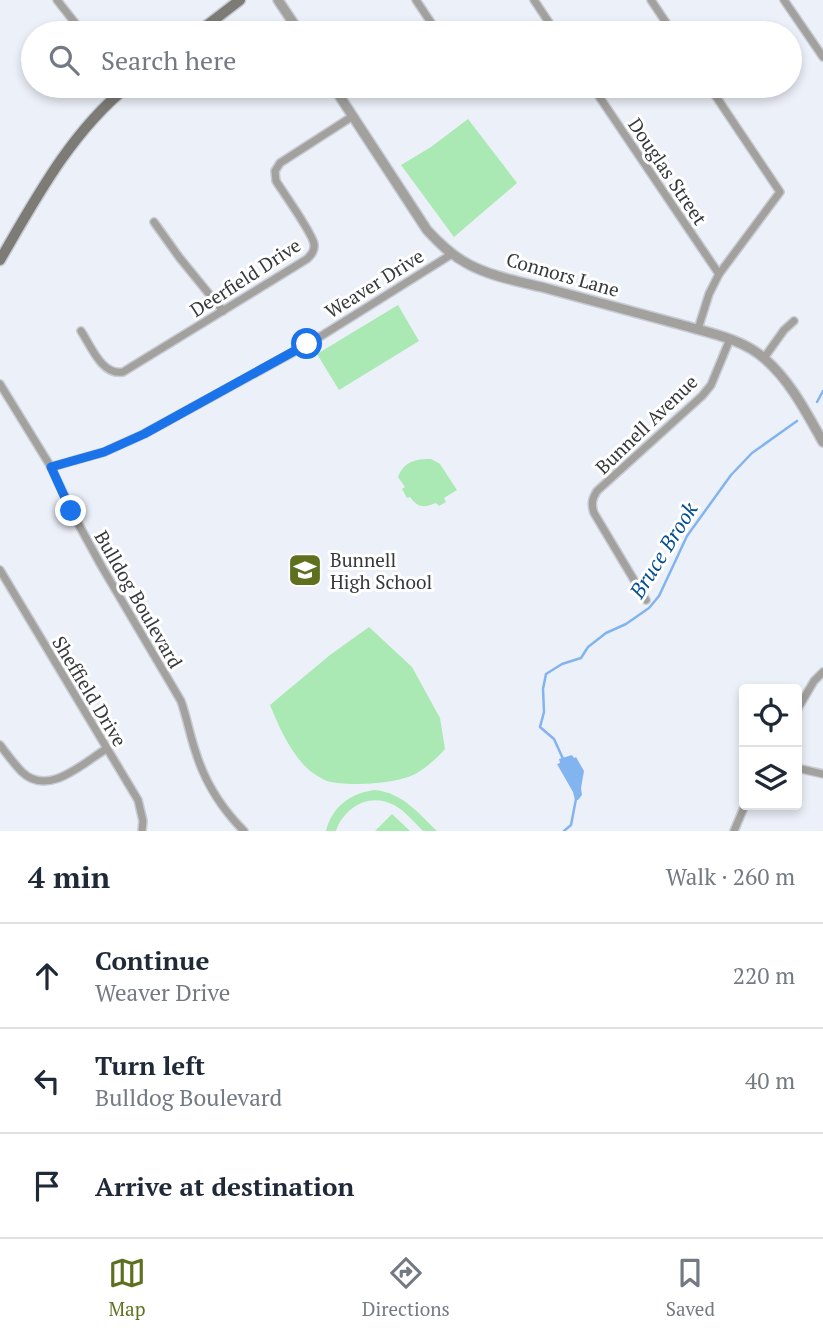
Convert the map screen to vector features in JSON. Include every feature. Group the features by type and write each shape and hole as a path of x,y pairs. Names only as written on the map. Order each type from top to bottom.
{"main road":[{"path":"213,21 240,0"},
{"path":"0,260 68,149 114,98"}],"street":[{"path":"57,0 74,21"},
{"path":"278,0 292,21"},
{"path":"416,0 430,21"},
{"path":"534,0 548,21"},
{"path":"651,0 665,21"},
{"path":"784,0 798,21"},
{"path":"802,26 823,57"},
{"name":"Connors Lane","path":"341,98 427,230 452,254 477,268 698,329 741,344 764,358 789,384 823,442"},
{"name":"Douglas Street","path":"600,98 719,274"},
{"path":"698,329 709,294 719,274 780,192 717,98"},
{"name":"Deerfield Drive","path":"81,331 106,368 120,373 307,259 313,253 312,237 276,181 275,170 279,163 353,116"},
{"path":"155,222 179,257 223,311"},
{"name":"Weaver Drive","path":"51,467 104,452 144,434 310,343 452,254"},
{"path":"764,358 794,321"},
{"name":"Bunnell Avenue","path":"646,600 594,513 591,506 593,498 702,396 711,385 730,339"},
{"name":"Bulldog Boulevard","path":"0,384 51,467 102,567 181,701 196,754 218,800 244,831"},
{"name":"Sheffield Drive","path":"0,570 138,800 143,821 142,831"},
{"path":"802,700 809,687 823,672"},
{"path":"0,745 22,772 34,780 45,782 63,776 106,749"},
{"path":"802,769 823,774"},
{"path":"734,831 743,810"}],"green space":[{"path":"468,119 517,183 454,237 401,165 431,147"},
{"path":"398,305 419,341 339,390 317,354"},
{"path":"431,459 440,464 457,490 444,498 446,502 439,506 436,503 421,506 410,497 407,498 402,489 405,487 398,477 411,462"},
{"path":"369,627 412,667 440,718 445,749 421,771 398,780 359,784 327,781 299,760 270,705 330,655"},
{"path":"375,790 402,800 437,831 423,831 398,807 376,800 359,804 345,815 336,831 326,831 333,815 343,803 358,794"},
{"path":"392,814 410,831 375,831"}],"water":[{"path":"572,755 584,771 582,795 578,800 575,800 557,764 560,763 559,759"}],"waterway":[{"name":"Bruce Brook","path":"817,402 823,391"},
{"name":"Bruce Brook","path":"564,761 554,739 540,727 544,712 543,689 546,674 562,664 581,658 588,647 606,633 626,624 649,608 659,596 687,536 731,475 752,453 797,421"},
{"name":"Bruce Brook","path":"564,831 571,825 576,799"}],"place":[{"name":"Bunnell High School","path":"305,570"}],"route":[{"path":"71,511 51,467 104,452 144,434 307,344"}]}
